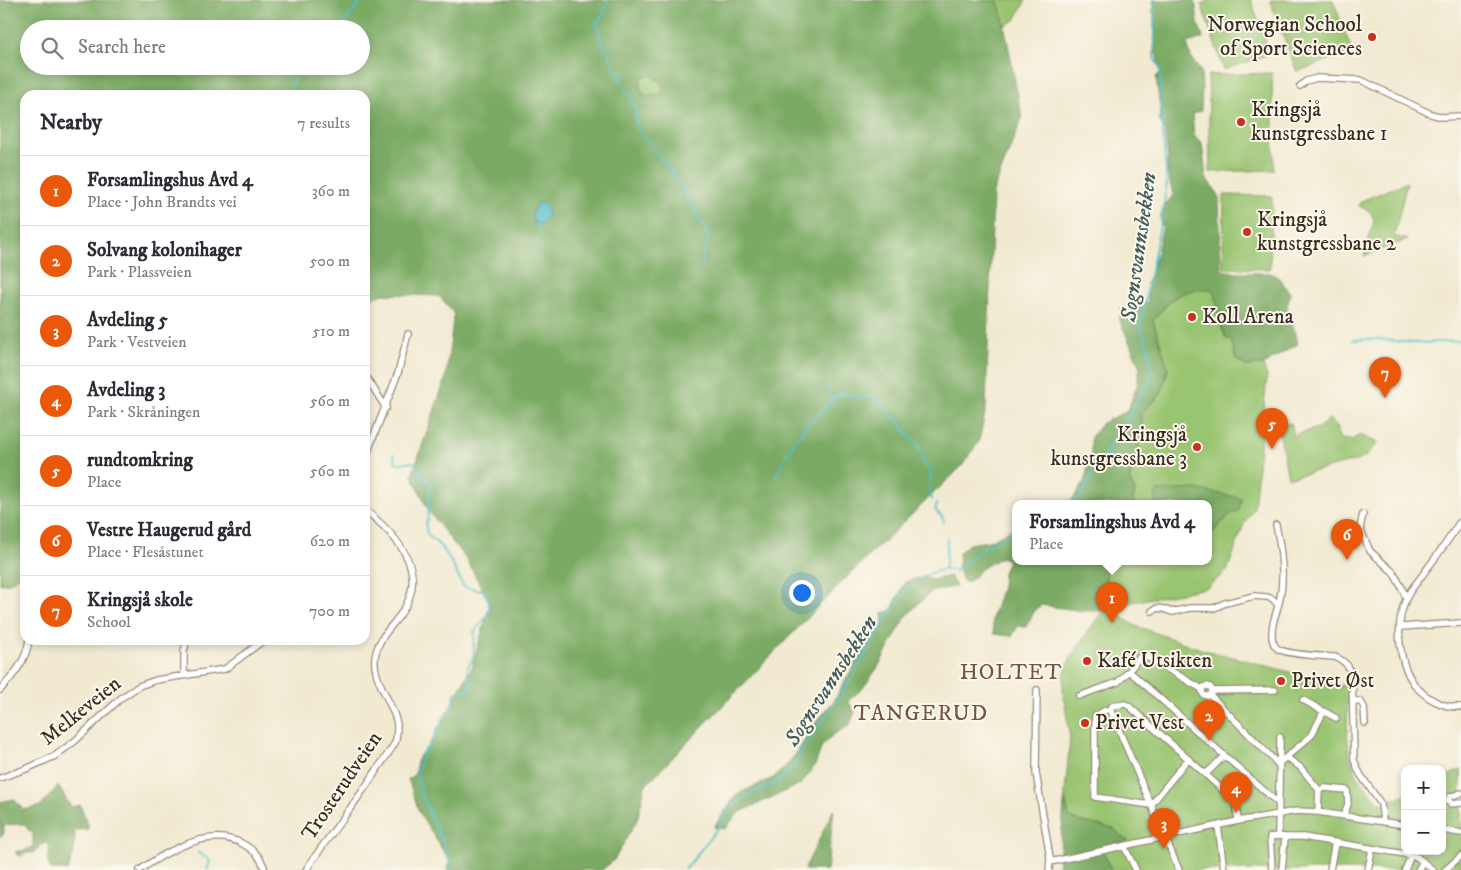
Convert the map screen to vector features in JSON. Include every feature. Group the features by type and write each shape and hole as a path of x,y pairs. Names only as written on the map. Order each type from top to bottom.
{"street":[{"path":"1300,86 1310,79 1317,78 1361,80 1431,114 1443,117 1461,116"},
{"path":"370,447 398,374 408,334"},
{"path":"370,383 386,408"},
{"name":"Trosterudveien","path":"306,870 360,796 396,741 397,724 378,678 374,662 375,653 381,639 401,614 409,600 412,588 412,570 402,547 394,536 370,514"},
{"path":"1363,514 1360,528 1370,551 1393,572 1406,598"},
{"path":"1461,522 1406,598 1401,627 1404,665 1407,674 1418,689 1433,700 1454,707 1461,707"},
{"path":"1276,525 1279,540 1282,589 1272,634 1273,643 1286,652 1341,659 1350,669 1352,676 1354,760 1360,774 1382,804 1383,821"},
{"path":"1152,611 1157,608 1172,612 1190,608 1214,608 1225,603 1254,596 1267,597 1278,605"},
{"path":"1401,627 1461,623"},
{"path":"0,690 22,664 28,645"},
{"path":"184,676 186,645"},
{"name":"Melkeveien","path":"0,778 26,770 55,756 75,741 131,690 156,680 225,669 257,645"},
{"path":"1079,696 1118,682 1142,654 1202,689 1207,686 1211,688 1211,693 1278,764"},
{"path":"1128,672 1278,803"},
{"path":"1037,690 1036,773 1050,862 1049,870"},
{"path":"1211,693 1275,690"},
{"path":"1303,700 1336,718"},
{"path":"1352,700 1361,702 1364,707 1365,723"},
{"path":"1151,805 1095,797 1095,716 1110,708 1125,704 1129,706 1236,802 1238,821"},
{"path":"1110,708 1179,870"},
{"path":"1278,764 1311,736 1324,711"},
{"path":"1280,737 1278,814 1282,870"},
{"path":"1204,773 1208,772 1224,756"},
{"path":"1287,758 1300,767 1319,790 1318,812"},
{"path":"1151,805 1187,760"},
{"path":"1319,790 1325,788 1347,790 1348,804 1344,815"},
{"path":"1446,799 1448,796 1461,793"},
{"path":"1446,802 1451,804 1461,803"},
{"path":"1050,862 1238,821 1297,811 1344,815 1401,824"},
{"path":"1218,826 1224,870"},
{"path":"1446,831 1461,833"},
{"path":"1272,870 1270,837 1281,836 1302,837 1418,856 1434,870"},
{"path":"140,870 180,847 201,840 218,838 232,839 246,846 259,857 265,870"},
{"path":"1330,870 1335,842"},
{"path":"1124,846 1136,870"},
{"path":"1368,870 1372,849"},
{"path":"1405,870 1418,856"},
{"path":"1418,856 1418,870"},
{"path":"1445,870 1461,856"}],"green space":[{"path":"0,0 997,0 1002,13 1022,118 993,192 986,408 979,441 963,465 848,576 645,786 637,820 614,860 602,870 447,870 449,860 419,812 408,779 415,774 419,758 429,745 472,667 490,604 468,562 428,510 412,475 446,377 454,313 439,296 384,294 370,298 370,90 20,90 20,575 9,583 0,584","holes":["651,75 663,85 663,93 652,96 643,95 640,87 641,77"]},
{"path":"997,0 1026,0 1015,20 1004,26"},
{"path":"1152,0 1195,0 1198,23 1203,38 1187,43 1191,58 1201,72 1201,111 1192,114 1194,136 1202,143 1206,178 1219,195 1221,270 1237,273 1271,273 1280,279 1290,293 1287,307 1298,344 1263,365 1246,366 1236,360 1231,339 1226,339 1218,317 1217,301 1212,289 1185,292 1171,300 1153,320 1168,368 1161,394 1142,412 1139,447 1129,480 1135,491 1133,500 1072,500 1084,483 1091,455 1091,437 1102,423 1123,413 1129,407 1137,385 1140,367 1119,318 1122,307 1132,310 1148,302 1147,283 1157,254 1163,227 1160,219 1163,208 1173,195 1167,170 1168,157 1165,130 1159,120 1160,107 1156,77 1160,73 1157,55 1154,51 1155,33"},
{"path":"1211,0 1251,0 1270,54 1224,70 1201,4"},
{"path":"1271,0 1333,0 1352,51 1297,72"},
{"name":"Kringsjå kunstgressbane 1","path":"1272,73 1274,170 1210,172 1208,75"},
{"path":"651,75 664,85 663,93 652,96 643,95 640,87 641,77"},
{"path":"1407,182 1394,236 1407,240 1364,256 1374,221 1371,212 1359,206 1361,201"},
{"name":"Kringsjå kunstgressbane 2","path":"1224,195 1272,196 1270,269 1223,268"},
{"path":"1196,288 1212,289 1217,301 1218,317 1226,339 1231,338 1236,360 1246,366 1263,365 1267,376 1254,507 1244,524 1227,571 1206,588 1106,607 1136,626 1201,649 1348,687 1347,730 1349,752 1360,779 1381,804 1401,796 1401,855 1446,855 1446,776 1461,770 1461,870 1111,870 1102,851 1063,816 1070,738 1063,691 1064,675 1071,657 1105,607 1109,603 1105,596 1107,565 1212,565 1212,533 1229,515 1239,509 1240,498 1157,491 1155,500 1133,500 1135,491 1129,480 1139,447 1142,412 1161,394 1168,369 1153,320 1175,296"},
{"path":"1329,419 1338,427 1340,439 1352,440 1360,435 1378,443 1365,457 1359,460 1288,478 1278,426 1291,423 1295,438 1297,434 1318,428"},
{"path":"1195,489 1241,498 1239,510 1229,515 1212,533 1212,500 1155,500 1157,491"},
{"path":"1012,529 1012,565 1107,565 1105,596 1109,603 1101,611 1083,611 1041,605 1034,612 1026,627 1018,626 1012,636 994,634 992,619 1008,560 1001,557 981,569 969,582 964,582 958,571 959,553 969,544 989,541"},
{"path":"950,576 956,586 931,592 905,618 878,667 863,688 848,701 855,712 849,726 834,734 822,746 815,765 801,784 738,813 725,829 714,827 737,794 773,778 798,751 816,722 834,701 861,653 883,623 882,613 891,611 905,582 923,577 933,580"},
{"path":"58,786 71,807 80,805 88,824 88,829 75,830 74,852 68,870 51,870 48,863 50,847 47,843 41,845 33,853 25,853 21,856 16,854 16,851 24,851 33,846 33,831 29,831 25,824 4,825 4,834 0,837 0,802 14,799 23,810 41,806"},
{"path":"1065,798 1069,817 1114,829 1128,841 1101,846 1111,870 1058,870"},
{"path":"834,809 827,870 804,870"}],"water":[{"path":"536,203 543,203 547,206 548,217 540,225 536,222 533,223 532,216"}],"waterway":[{"path":"346,20 362,0"},
{"path":"608,0 602,17 596,22 605,50 610,54 615,71 621,72 620,83 631,96 632,103 636,106 636,123 639,131 677,179 706,231 708,239"},
{"name":"Sognsvannsbekken","path":"1076,500 1150,381 1151,366 1148,348 1140,325 1167,184 1160,68 1154,58 1154,0"},
{"path":"288,90 292,85 295,75"},
{"path":"537,230 538,225"},
{"path":"538,237 538,243"},
{"path":"702,265 703,250 708,245"},
{"path":"1352,340 1375,339 1415,343 1461,341"},
{"path":"827,385 833,398"},
{"path":"776,476 785,457 804,428 836,396 845,393 857,398 873,397 889,409 919,446 924,462 931,473 930,489 932,500"},
{"path":"394,454 396,463 414,462 421,475 426,481 429,481 431,487 428,519 426,521 429,537 448,556 464,587 486,591 488,596 490,612 474,632 474,652 467,672 471,682 469,692 462,689 455,693 450,712 444,717 437,729 432,743 422,753 416,774 422,796 450,860 450,870"},
{"path":"936,504 936,511 944,522"},
{"name":"Sognsvannsbekken","path":"685,870 720,825 728,809 748,795 780,781 793,767 804,747 841,694 895,606 911,584 928,574 944,569 955,571 987,546 1012,531"},
{"path":"944,569 947,538"},
{"path":"198,852 208,858 210,862 207,870"}],"place":[{"name":"Norwegian School of Sport Sciences","path":"1372,37"},
{"name":"Kringsjå kunstgressbane 1","path":"1241,122"},
{"name":"Kringsjå kunstgressbane 2","path":"1247,232"},
{"name":"Koll Arena","path":"1192,317"},
{"name":"Kringsjå skole","path":"1385,398"},
{"name":"Kringsjå kunstgressbane 3","path":"1197,447"},
{"name":"rundtomkring","path":"1272,449"},
{"name":"Vestre Haugerud gård","path":"1347,560"},
{"name":"Forsamlingshus Avd 4","path":"1112,623"},
{"name":"Kafé Utsikten","path":"1087,661"},
{"name":"Privet Øst","path":"1281,681"},
{"name":"Privet Vest","path":"1085,723"},
{"name":"Solvang kolonihager","path":"1209,741"},
{"name":"Avdeling 3","path":"1236,813"},
{"name":"Avdeling 5","path":"1164,849"}],"district":[{"name":"HOLTET","path":"1011,672"},
{"name":"TANGERUD","path":"921,713"}]}
